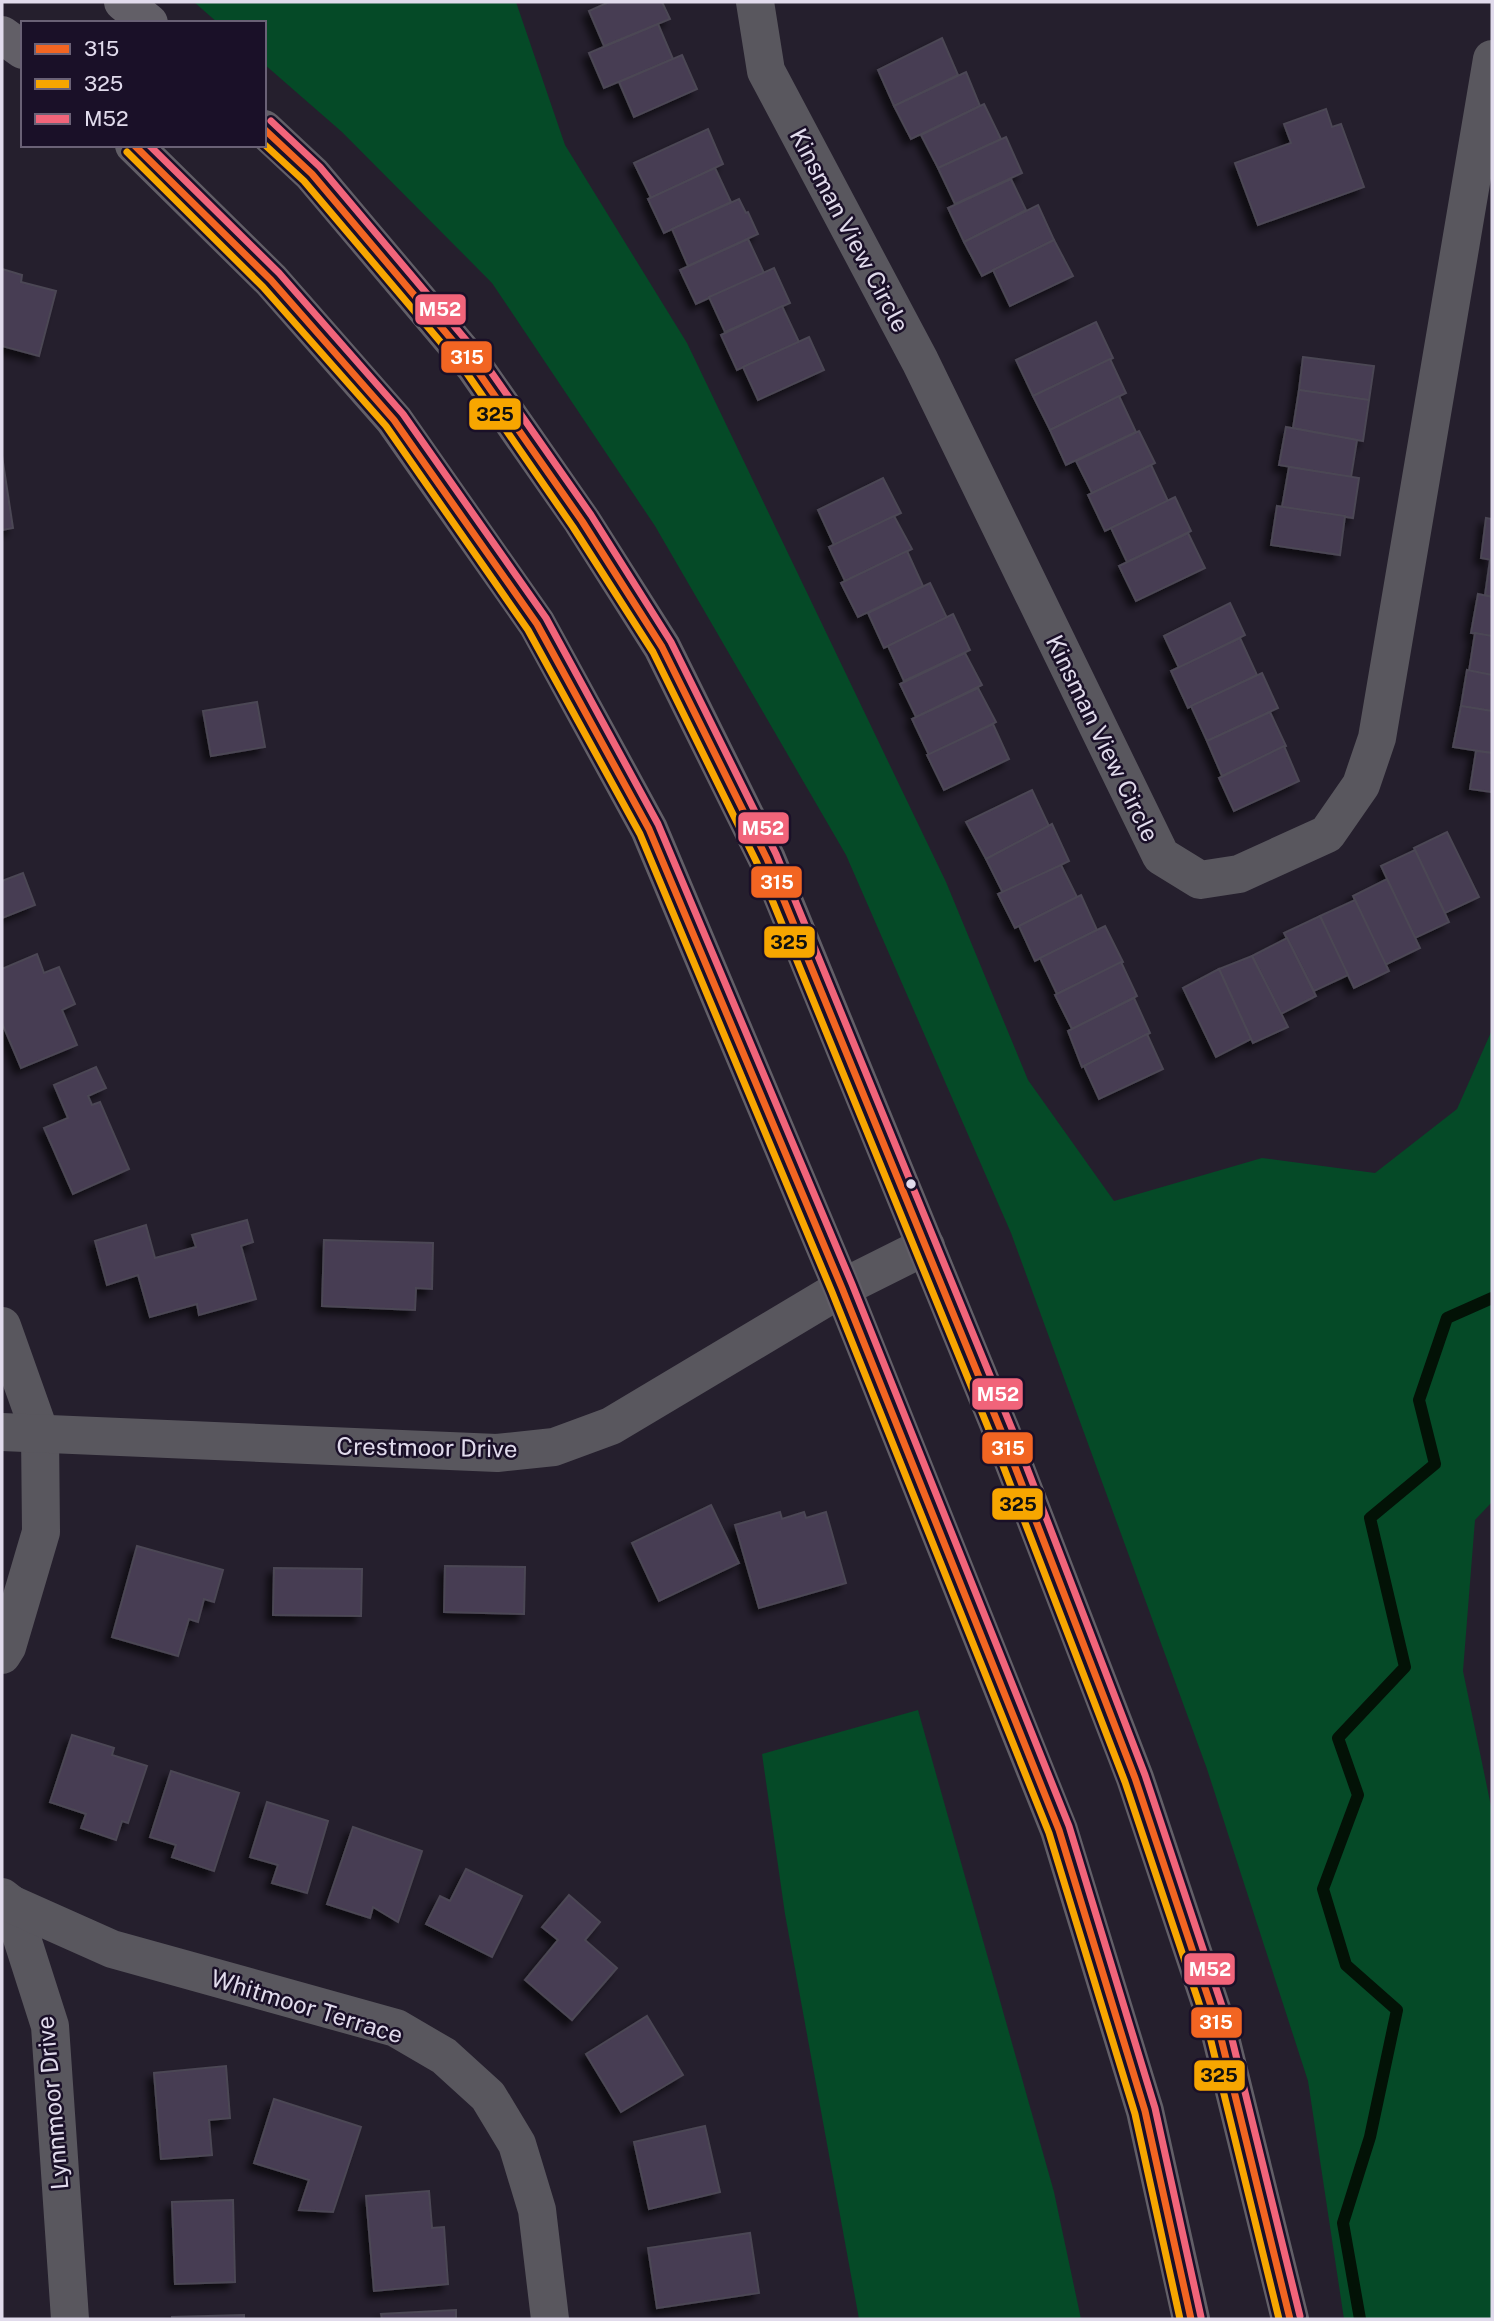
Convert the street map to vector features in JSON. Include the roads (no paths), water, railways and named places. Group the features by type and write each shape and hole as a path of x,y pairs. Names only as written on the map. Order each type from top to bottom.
{"highway":[{"path":"123,2 147,21"},
{"path":"2,35 21,49"},
{"path":"266,131 313,174 474,366 582,521 662,647 767,859 1002,1433 1139,1791 1219,2030 1290,2319"},
{"path":"136,147 271,280 394,420 537,624 649,829 842,1288 1059,1830 1145,2111 1191,2319"}],"street":[{"name":"Kinsman View Circle","path":"755,2 765,71 920,361 1161,856 1200,880 1239,874 1327,834 1361,785 1380,724 1492,59"},
{"name":"Crestmoor Drive","path":"2,1432 497,1452 554,1447 611,1426 842,1288 926,1246"},
{"path":"2,1326 40,1433 41,1532 7,1647 2,1655"},
{"name":"Lynnmoor Drive","path":"6,1900 50,2026 70,2319"},
{"name":"Whitmoor Terrace","path":"6,1900 113,1949 396,2028 444,2056 488,2096 517,2144 537,2210 550,2319"}],"waterway":[{"path":"1360,2319 1343,2223 1370,2137 1397,2010 1346,1965 1323,1889 1358,1795 1338,1738 1405,1667 1370,1518 1435,1464 1419,1400 1447,1318 1492,1298"}]}
